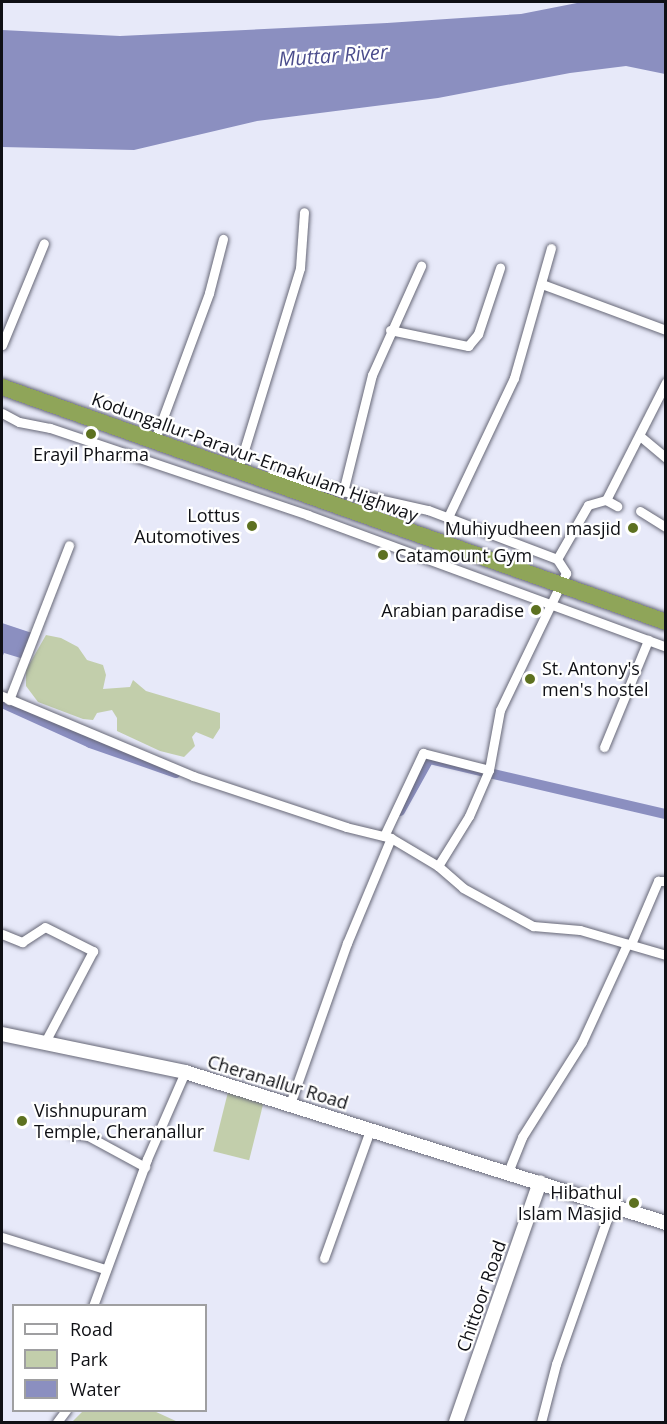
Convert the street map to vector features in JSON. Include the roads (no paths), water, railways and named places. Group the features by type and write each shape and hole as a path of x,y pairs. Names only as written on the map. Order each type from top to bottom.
{"highway":[{"name":"Kodungallur-Paravur-Ernakulam Highway","path":"2,387 560,586 664,618"}],"main road":[{"name":"Cheranallur Road","path":"2,1034 185,1072 666,1223"},
{"name":"Chittoor Road","path":"456,1422 540,1182"}],"street":[{"path":"304,212 300,268 241,474 262,473 389,500 448,517 557,559 566,573 549,602 501,710 488,773 470,816 438,866"},
{"path":"154,442 209,293 223,239"},
{"path":"2,345 44,243"},
{"path":"448,517 514,378 551,248"},
{"path":"343,492 372,375 390,330 421,266"},
{"path":"390,330 468,346 478,334 500,268"},
{"path":"542,284 666,330"},
{"path":"557,559 588,505 606,500 666,382"},
{"path":"2,413 19,422 50,428 308,515 666,647"},
{"path":"640,436 666,458"},
{"path":"606,500 617,507"},
{"path":"640,511 666,527"},
{"path":"69,545 5,698 194,776 346,827 387,837 438,866 463,888 533,926 580,930 666,955"},
{"path":"604,747 648,640"},
{"path":"290,1104 387,837 423,753 488,773"},
{"path":"508,1173 522,1137 582,1042 658,881 666,882"},
{"path":"2,934 22,942 45,927 93,951 45,1042"},
{"path":"93,1304 174,1092 185,1072"},
{"path":"324,1258 370,1130"},
{"path":"71,1133 88,1136 145,1167"},
{"path":"541,1422 556,1364 612,1205"},
{"path":"2,1237 105,1269"}],"water":[{"name":"Muttar River","path":"582,2 665,2 665,74 626,66 570,73 438,98 257,121 134,150 2,147 2,30 120,36 521,14"},
{"path":"2,623 35,634 27,660 4,653 2,658"}],"waterway":[{"path":"2,703 90,743 176,773"},
{"path":"400,811 429,759 666,814"}],"place":[{"name":"Erayil Pharma","path":"91,434"},
{"name":"Lottus Automotives","path":"252,526"},
{"name":"Muhiyudheen masjid","path":"633,528"},
{"name":"Catamount Gym","path":"383,555"},
{"name":"Arabian paradise","path":"536,610"},
{"name":"St. Antony's men's hostel","path":"530,679"},
{"name":"Vishnupuram Temple, Cheranallur","path":"22,1121"},
{"name":"Hibathul Islam Masjid","path":"634,1203"}]}
